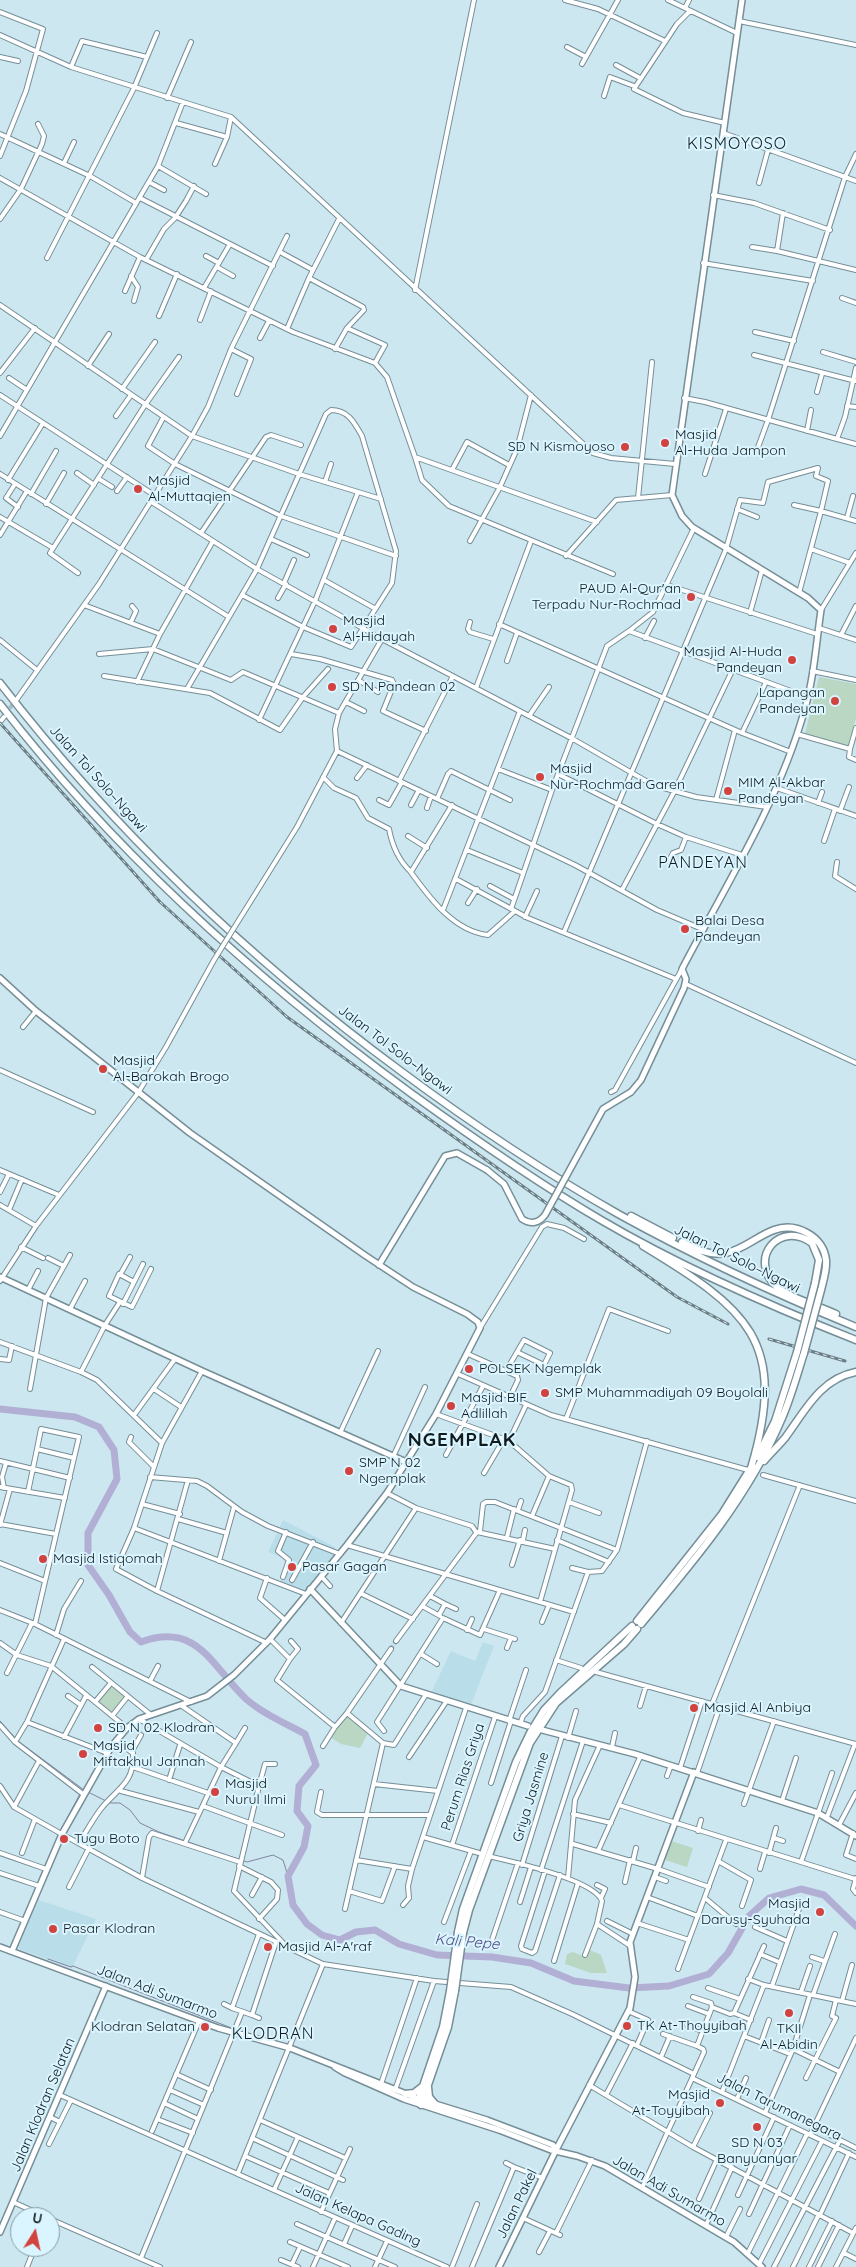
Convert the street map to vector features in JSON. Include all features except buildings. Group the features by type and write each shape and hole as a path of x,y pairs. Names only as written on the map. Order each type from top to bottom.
{"highway":[{"name":"Jalan Tol Solo–Ngawi","path":"0,683 71,771 176,882 300,992 467,1120 584,1194 720,1266 856,1325"},
{"name":"Jalan Tol Solo–Ngawi","path":"0,704 63,780 162,886 294,1003 357,1054 471,1137 601,1220 762,1300 856,1340"},
{"path":"420,2102 453,1991 464,1909 506,1788 528,1736 555,1697 637,1625 714,1535 758,1467 782,1418 826,1269 824,1254 817,1241 805,1232 792,1228 780,1228 732,1251 720,1254 707,1252 584,1194"},
{"path":"601,1220 714,1292 732,1308 750,1331 761,1359 766,1390 763,1422 749,1469"},
{"path":"637,1625 722,1514 764,1446 801,1353 815,1283 819,1260 812,1243 793,1234 780,1237 773,1243 768,1249 765,1264 769,1277 776,1286 856,1325"},
{"path":"758,1467 784,1439 820,1391 836,1378 856,1372"},
{"path":"405,2094 425,2086"},
{"path":"425,2086 435,2104"}],"street":[{"path":"415,290 474,0"},
{"path":"565,0 575,1 610,15 665,41"},
{"path":"582,64 618,0"},
{"path":"668,0 737,33"},
{"path":"685,8 689,0"},
{"path":"742,0 684,398 672,496 679,511 694,528 815,602 821,610"},
{"path":"634,86 677,24 690,11"},
{"path":"0,12 42,27 26,91 2,146 0,156"},
{"path":"739,21 856,45"},
{"path":"47,258 134,88 157,33"},
{"path":"0,35 37,50 71,67 231,117 415,290 595,454 641,462 675,464"},
{"path":"71,67 82,41 147,57"},
{"path":"167,98 191,42"},
{"path":"567,47 586,57"},
{"path":"0,57 18,61"},
{"path":"616,66 640,78"},
{"path":"604,96 610,77 634,86 635,90 683,113 725,123"},
{"path":"0,436 158,166 183,102"},
{"path":"215,164 227,137 231,117"},
{"path":"176,123 227,137"},
{"path":"0,219 20,189 44,136 38,124"},
{"path":"723,132 856,181"},
{"path":"0,134 90,176 136,203"},
{"path":"64,163 74,142"},
{"path":"760,183 768,150"},
{"path":"747,454 757,450 768,420 830,230 845,177 856,154"},
{"path":"158,166 206,194"},
{"path":"0,178 146,260 287,329 375,363 387,377 422,480 442,502 566,556 614,574"},
{"path":"149,182 164,190"},
{"path":"146,260 161,232 176,218 194,186"},
{"path":"713,195 754,203 830,230"},
{"path":"140,198 273,266"},
{"path":"777,251 783,214"},
{"path":"287,329 309,278 339,219"},
{"path":"17,699 84,605 192,436 208,407 231,349 287,236"},
{"path":"204,288 230,244"},
{"path":"752,247 777,251 855,270 856,265"},
{"path":"280,252 313,270"},
{"path":"206,256 233,276"},
{"path":"125,291 140,257"},
{"path":"704,263 813,281"},
{"path":"159,316 177,274"},
{"path":"131,276 138,287 134,301"},
{"path":"309,278 363,307 364,310 347,328 335,349"},
{"path":"200,320 212,291"},
{"path":"842,298 856,303"},
{"path":"0,305 192,436 251,458 381,499"},
{"path":"260,338 269,320"},
{"path":"0,373 35,328"},
{"path":"347,328 385,345 375,363"},
{"path":"755,332 794,341"},
{"path":"88,366 109,334"},
{"path":"122,389 155,342"},
{"path":"231,349 251,359 237,394"},
{"path":"823,352 856,362"},
{"path":"754,355 822,374 854,380"},
{"path":"78,573 50,554 145,405 179,357"},
{"path":"638,498 652,362"},
{"path":"837,439 856,368"},
{"path":"818,392 822,374"},
{"path":"9,378 27,390"},
{"path":"0,395 154,495"},
{"path":"470,541 510,465 518,445 530,395"},
{"path":"116,416 131,396"},
{"path":"684,398 705,402 856,444"},
{"path":"847,406 856,407"},
{"path":"705,474 726,408"},
{"path":"187,689 257,569 326,414 331,410 340,411 350,417 362,436 395,546 396,556 393,580 351,647 303,627 242,595"},
{"path":"806,431 811,410"},
{"path":"163,418 148,446 175,464 281,516 396,556"},
{"path":"8,480 43,423"},
{"path":"201,533 268,435 301,445"},
{"path":"452,470 467,442 510,465"},
{"path":"31,494 56,450"},
{"path":"415,457 596,522"},
{"path":"325,482 331,464"},
{"path":"564,932 726,548 740,499 763,503 768,482 816,468 816,476 828,481 799,593"},
{"path":"46,504 64,473"},
{"path":"77,473 94,485"},
{"path":"0,474 119,550 230,617"},
{"path":"117,492 127,476"},
{"path":"99,479 112,487"},
{"path":"15,484 6,498 18,506"},
{"path":"0,535 27,491"},
{"path":"259,720 316,601 358,492"},
{"path":"566,556 617,500 672,496"},
{"path":"847,518 853,496"},
{"path":"150,501 257,569 382,639 573,739 653,785 674,792 767,807"},
{"path":"794,505 856,521"},
{"path":"737,509 757,517"},
{"path":"0,518 53,548"},
{"path":"323,777 334,788 356,798 368,818 390,830 391,843 410,871 443,910 459,924 486,935 513,910 514,899 552,790 609,643 650,616 694,528"},
{"path":"271,539 307,555"},
{"path":"137,682 160,634 213,541"},
{"path":"476,688 531,541"},
{"path":"811,550 850,563"},
{"path":"611,1092 615,1090 682,969 777,788 797,734 807,697 821,610 856,553"},
{"path":"278,598 294,560"},
{"path":"750,613 762,570"},
{"path":"324,580 374,608"},
{"path":"667,585 817,634"},
{"path":"84,605 160,634"},
{"path":"131,622 136,611 132,606"},
{"path":"841,635 856,606"},
{"path":"646,638 654,621"},
{"path":"470,622 468,629 470,632 493,639"},
{"path":"499,624 662,698 790,752"},
{"path":"819,628 856,640"},
{"path":"629,631 807,697"},
{"path":"507,661 517,632"},
{"path":"382,639 339,713 335,728 337,751 297,827 219,952 166,1047 138,1093 36,1226 1,1278 175,1359 406,1462"},
{"path":"0,640 37,670"},
{"path":"99,654 152,649 230,680 242,672 339,713"},
{"path":"291,654 320,659 394,681 384,712 426,731"},
{"path":"104,676 210,693 280,730 303,697 328,669"},
{"path":"622,890 674,792 733,669"},
{"path":"812,670 856,680"},
{"path":"379,800 389,805 453,676"},
{"path":"358,680 378,692"},
{"path":"742,733 766,682"},
{"path":"529,716 549,687"},
{"path":"346,702 364,710"},
{"path":"443,910 520,711"},
{"path":"0,722 4,717"},
{"path":"856,728 849,757 856,760"},
{"path":"716,800 735,730"},
{"path":"797,734 850,749"},
{"path":"337,751 533,844 664,913 702,929"},
{"path":"357,778 367,765"},
{"path":"498,768 552,790"},
{"path":"437,799 450,771 510,800"},
{"path":"558,774 617,805 686,837 742,855"},
{"path":"824,841 849,787"},
{"path":"777,788 856,816"},
{"path":"411,805 419,790"},
{"path":"818,803 822,792"},
{"path":"426,808 431,796"},
{"path":"410,871 413,871 452,805"},
{"path":"408,836 427,848"},
{"path":"669,860 674,853 681,850 686,837"},
{"path":"467,850 523,873"},
{"path":"837,862 835,876 856,889"},
{"path":"456,879 525,917 676,979"},
{"path":"490,886 514,899"},
{"path":"468,903 477,890"},
{"path":"525,917 537,891"},
{"path":"379,1265 445,1156 457,1153 487,1170 506,1188 522,1220 531,1223 539,1221 545,1215 604,1109 631,1092 641,1080 686,984 682,969"},
{"path":"0,978 36,1010 138,1093 379,1265 413,1287 467,1314 478,1322 480,1328"},
{"path":"686,984 856,1063"},
{"path":"23,1027 36,1010"},
{"path":"0,1070 93,1112"},
{"path":"0,1170 59,1195"},
{"path":"0,1192 9,1174"},
{"path":"9,1210 22,1179"},
{"path":"0,1206 36,1226"},
{"path":"12,1951 35,1896 37,1886 61,1833 83,1792 116,1741 127,1728 139,1719 193,1703 208,1696 234,1675 268,1641 348,1545 387,1493 436,1414 480,1328 542,1227 547,1224 553,1225 584,1239"},
{"path":"21,1247 43,1258"},
{"path":"30,1389 46,1298 70,1255"},
{"path":"130,1257 120,1275 118,1274 108,1294 122,1303 133,1306 150,1269"},
{"path":"48,1258 64,1266"},
{"path":"81,1372 105,1325 122,1303 143,1264"},
{"path":"28,1290 38,1271"},
{"path":"120,1275 134,1282"},
{"path":"70,1309 85,1281"},
{"path":"566,1419 609,1309 668,1331"},
{"path":"506,1371 517,1352 524,1340 550,1353 544,1365 517,1352"},
{"path":"0,1342 81,1372 97,1380 162,1443"},
{"path":"0,1359 8,1360 12,1346"},
{"path":"340,1432 378,1351"},
{"path":"468,1354 518,1377 510,1398"},
{"path":"134,1415 175,1359"},
{"path":"202,1371 162,1443 134,1528 117,1570 157,1591 268,1641 290,1659"},
{"path":"458,1374 526,1405 566,1419 749,1469"},
{"path":"446,1455 483,1386"},
{"path":"394,1457 425,1387"},
{"path":"154,1389 181,1407"},
{"path":"508,1441 526,1405"},
{"path":"436,1414 508,1441 549,1476 571,1485 572,1490 569,1502 540,1602"},
{"path":"7,1673 33,1624 79,1437 41,1429 28,1492"},
{"path":"132,1437 129,1442 153,1466"},
{"path":"484,1473 504,1439"},
{"path":"572,1568 588,1572 602,1572 616,1550 646,1440"},
{"path":"37,1449 74,1458"},
{"path":"0,1461 70,1478"},
{"path":"6,1462 2,1477 2,1488 65,1498"},
{"path":"764,1475 856,1501"},
{"path":"150,1476 188,1480 207,1486 234,1507 268,1526 340,1554"},
{"path":"532,1516 549,1476"},
{"path":"157,1591 188,1480"},
{"path":"712,1704 800,1485"},
{"path":"10,1489 0,1525 56,1534"},
{"path":"387,1493 416,1508 472,1526 478,1532 555,1549"},
{"path":"506,1537 521,1501"},
{"path":"396,1641 478,1532 484,1502 495,1502 616,1550"},
{"path":"569,1502 599,1513"},
{"path":"142,1504 180,1514"},
{"path":"219,1561 234,1507"},
{"path":"341,1623 362,1594 416,1508"},
{"path":"178,1519 227,1533"},
{"path":"134,1528 306,1594"},
{"path":"512,1565 525,1530"},
{"path":"282,1577 289,1560 278,1551 286,1532"},
{"path":"558,1540 609,1562"},
{"path":"292,1580 313,1542"},
{"path":"348,1545 574,1612"},
{"path":"0,1563 45,1581"},
{"path":"520,1724 523,1716 546,1692 588,1572"},
{"path":"321,1576 330,1586"},
{"path":"267,1578 260,1598 285,1620"},
{"path":"56,1635 64,1609 81,1581"},
{"path":"310,1589 401,1686 425,1696 528,1726"},
{"path":"422,1606 480,1635 500,1590"},
{"path":"362,1594 413,1619"},
{"path":"430,1596 456,1609"},
{"path":"384,1731 376,1723 421,1654 441,1616 445,1604"},
{"path":"542,1622 549,1605"},
{"path":"0,1610 56,1635 193,1703"},
{"path":"467,1630 472,1619"},
{"path":"484,1629 513,1638 507,1648"},
{"path":"15,1741 27,1722 64,1639"},
{"path":"292,1641 298,1649 277,1680 335,1727"},
{"path":"0,1643 17,1655 51,1666 127,1728"},
{"path":"323,1746 391,1649"},
{"path":"421,1654 437,1664"},
{"path":"556,1660 581,1668"},
{"path":"150,1682 158,1666"},
{"path":"92,1667 151,1715"},
{"path":"491,1783 526,1670"},
{"path":"596,1672 856,1744 827,1817"},
{"path":"95,1702 111,1683"},
{"path":"640,1706 646,1686"},
{"path":"68,1696 81,1705"},
{"path":"64,1737 86,1696"},
{"path":"112,1716 128,1696"},
{"path":"347,1713 383,1743 394,1745 425,1696"},
{"path":"680,1768 702,1701"},
{"path":"409,1757 446,1702"},
{"path":"182,1706 236,1743"},
{"path":"597,1924 629,1945 720,1706"},
{"path":"403,1905 410,1895 408,1886 412,1869 466,1708"},
{"name":"Griya Jasmine","path":"492,1940 576,1711"},
{"name":"Perum Rias Griya","path":"452,1845 495,1717"},
{"path":"139,1719 180,1745 259,1786"},
{"path":"744,1804 774,1721"},
{"path":"27,1722 107,1753"},
{"path":"0,1725 15,1741 39,1761 83,1792"},
{"path":"186,1841 221,1767 245,1728"},
{"path":"542,1730 641,1755 818,1813 854,1834 846,1855 856,1859"},
{"path":"612,1748 615,1733"},
{"path":"79,1843 107,1801 121,1791 133,1767 132,1751 141,1735"},
{"path":"116,1741 132,1751"},
{"path":"560,1875 535,1951 532,1953 522,1949 521,1946 583,1741"},
{"path":"345,1909 383,1743"},
{"path":"169,1780 180,1745"},
{"path":"568,1878 573,1814 577,1792 600,1745"},
{"path":"598,1850 641,1755"},
{"path":"782,1801 796,1758"},
{"path":"0,1786 14,1807 39,1761"},
{"path":"275,1764 266,1763 249,1823 234,1891 288,1948"},
{"path":"667,1776 671,1765"},
{"path":"133,1767 208,1793"},
{"path":"801,1862 832,1773"},
{"path":"374,1784 438,1791"},
{"path":"121,1791 199,1812"},
{"path":"321,1792 317,1812 320,1814 429,1815"},
{"path":"839,1825 856,1793"},
{"path":"619,1805 726,1840 856,1879 853,1889 856,1894"},
{"path":"203,1806 282,1835"},
{"name":"Jalan Tarumanegara","path":"14,1807 142,1878 323,1964 434,1981 516,1989 616,2034 722,2092 856,2156"},
{"path":"573,1814 611,1823"},
{"path":"22,1853 35,1820"},
{"path":"698,1831 701,1820"},
{"path":"760,1869 774,1838 776,1828"},
{"path":"142,1878 150,1834 155,1832 186,1841 240,1862 275,1885 278,1896 259,1919"},
{"path":"423,1837 478,1853"},
{"path":"774,1838 783,1841"},
{"path":"678,1969 726,1840"},
{"path":"572,1844 631,1860 709,1887"},
{"path":"69,1887 88,1848"},
{"path":"624,1882 636,1848"},
{"path":"444,1922 471,1851"},
{"path":"0,1853 45,1869"},
{"path":"492,1856 568,1878 601,1898"},
{"path":"356,1860 412,1869"},
{"path":"718,1861 751,1880 742,1906"},
{"path":"349,1891 382,1901 395,1866"},
{"path":"520,1902 531,1867"},
{"path":"0,1873 37,1886"},
{"path":"252,1896 262,1877"},
{"path":"655,1877 666,1881"},
{"path":"554,1961 578,1883"},
{"path":"585,1955 597,1924 601,1898 605,1888 597,1885"},
{"path":"647,1896 698,1916"},
{"path":"705,1898 736,1924"},
{"path":"772,1986 799,1909"},
{"path":"0,1912 25,1921"},
{"path":"607,1921 633,1934"},
{"path":"637,1923 689,1940"},
{"path":"755,1927 787,1941"},
{"path":"232,2008 259,1934"},
{"path":"765,2113 793,2049 811,1995 835,1934"},
{"path":"252,2015 278,1937"},
{"name":"Jalan Pakel","path":"499,2267 556,2150 628,2011 634,1992 635,1977 629,1945"},
{"path":"734,2013 764,1946"},
{"name":"Jalan Adi Sumarmo","path":"0,1947 199,2021 290,2048 381,2084 420,2102 435,2104 487,2123 551,2150 592,2160 643,2186 726,2237 748,2253 760,2265"},
{"path":"760,1954 779,1962"},
{"path":"812,1957 824,1962"},
{"path":"238,2173 323,1964"},
{"path":"842,2001 852,1965"},
{"path":"801,1992 810,1966"},
{"path":"381,2084 417,1978"},
{"path":"748,1979 764,1985 856,2004"},
{"path":"395,2090 434,1981"},
{"path":"722,2092 764,1985"},
{"name":"Jalan Klodran Selatan","path":"0,2232 106,1986"},
{"path":"708,1988 740,1999"},
{"path":"693,1997 711,2003 712,2008 697,2046"},
{"path":"806,2078 827,2033 835,2024 836,2018 832,2016 836,2000"},
{"path":"224,2004 259,2018"},
{"path":"688,2006 709,2014"},
{"path":"712,2008 730,2014 734,2013 751,2020"},
{"path":"606,2095 648,2020 628,2011"},
{"path":"141,2258 236,2031 242,2012"},
{"path":"760,2043 769,2020"},
{"path":"152,2131 199,2021"},
{"path":"687,2025 702,2031"},
{"path":"643,2186 704,2051 697,2046 663,2034"},
{"path":"661,2057 670,2036"},
{"path":"744,2036 790,2054"},
{"path":"748,2253 855,2040"},
{"path":"793,2049 840,2072"},
{"name":"Jalan Adi Sumarmo","path":"335,2067 345,2074 420,2102 487,2123"},
{"path":"176,2074 211,2090"},
{"path":"737,2099 746,2078"},
{"path":"589,2085 694,2147 853,2233"},
{"path":"170,2090 204,2105"},
{"name":"Jalan Kelapa Gading","path":"60,2095 447,2267"},
{"path":"49,2144 71,2100"},
{"path":"164,2104 198,2119"},
{"path":"694,2147 710,2113"},
{"path":"738,2194 774,2117"},
{"path":"50,2118 60,2122"},
{"path":"157,2119 192,2133"},
{"path":"260,2120 345,2158"},
{"path":"749,2214 790,2126"},
{"path":"828,2134 856,2148"},
{"path":"274,2190 298,2137"},
{"path":"252,2138 290,2154 342,2180"},
{"path":"774,2267 840,2140"},
{"path":"760,2265 822,2141"},
{"path":"321,2212 350,2149"},
{"path":"793,2267 849,2153"},
{"path":"244,2156 329,2193"},
{"path":"699,2199 717,2159"},
{"path":"523,2218 558,2234 592,2160"},
{"path":"506,2164 543,2178"},
{"path":"472,2267 514,2167"},
{"path":"706,2225 732,2167"},
{"path":"13,2202 24,2207"},
{"path":"452,2267 477,2204"},
{"path":"726,2237 740,2209"},
{"path":"313,2267 335,2218"},
{"path":"809,2267 832,2221"},
{"path":"60,2223 160,2267"},
{"path":"297,2224 396,2267"},
{"path":"818,2267 839,2225"},
{"path":"344,2244 352,2226"},
{"path":"836,2267 856,2228"},
{"path":"539,2252 550,2230"},
{"path":"375,2267 387,2241"},
{"path":"290,2242 348,2267"},
{"path":"292,2264 300,2247"},
{"path":"844,2253 856,2258"},
{"path":"281,2260 298,2267"},
{"path":"431,2267 433,2261"}],"shaded area":[{"name":"Pasar Gagan","path":"283,1520 335,1547 335,1554 305,1594 280,1583 287,1560 268,1552"},
{"path":"483,1642 494,1646 470,1707 431,1693 451,1651 475,1661"},
{"name":"Pasar Klodran","path":"36,1899 96,1919 72,1968 19,1949 18,1946"}],"green space":[{"name":"Lapangan Pandeyan","path":"819,677 856,684 856,718 848,746 805,734"},
{"path":"109,1685 126,1698 112,1714 97,1702"},
{"path":"348,1716 368,1733 360,1748 341,1744 330,1737 345,1717"},
{"path":"671,1841 693,1848 687,1867 665,1860"},
{"path":"590,1950 601,1955 607,1973 591,1973 565,1964 567,1954 573,1952 585,1957"}],"waterway":[{"name":"Kali Pepe","path":"0,1409 75,1417 99,1427 114,1450 117,1479 88,1533 88,1565 109,1595 130,1632 141,1642 160,1637 177,1638 190,1642 213,1661 246,1699 267,1714 305,1734 316,1765 299,1786 297,1811 308,1826 304,1847 288,1876 293,1905 307,1924 322,1935 340,1940 356,1932 375,1930 399,1944 437,1955 492,1957 531,1963 574,1981 629,1988 669,1986 709,1974 728,1953 749,1916 769,1898 801,1889 824,1895 856,1926"},
{"path":"0,1721 18,1741 84,1790"},
{"path":"88,1792 110,1803 120,1803 130,1810 140,1823 159,1832 247,1862 273,1855 283,1860 288,1876"},
{"path":"61,1830 80,1794"},
{"path":"45,1867 59,1834"},
{"path":"38,1883 43,1871"},
{"path":"34,1896 36,1887"},
{"path":"48,1959 71,1967 73,1966 234,2029"},
{"path":"237,2030 245,2033"}],"tunnel":[{"path":"6,713 16,700"},
{"path":"391,1649 396,1641"}],"railway":[{"path":"0,723 160,902 287,1017 677,1297 728,1324"},
{"path":"769,1339 845,1361"}],"place":[{"name":"Masjid Al-Huda Jampon","path":"665,443"},
{"name":"SD N Kismoyoso","path":"625,447"},
{"name":"Masjid Al-Muttaqien","path":"138,489"},
{"name":"PAUD Al-Qur'an Terpadu Nur-Rochmad","path":"691,597"},
{"name":"Masjid Al-Hidayah","path":"333,629"},
{"name":"Masjid Al-Huda Pandeyan","path":"792,660"},
{"name":"SD N Pandean 02","path":"332,687"},
{"name":"Lapangan Pandeyan","path":"835,701"},
{"name":"Masjid Nur-Rochmad Garen","path":"540,777"},
{"name":"MIM Al-Akbar Pandeyan","path":"728,791"},
{"name":"Balai Desa Pandeyan","path":"685,929"},
{"name":"Masjid Al-Barokah Brogo","path":"103,1069"},
{"name":"POLSEK Ngemplak","path":"469,1369"},
{"name":"SMP Muhammadiyah 09 Boyolali","path":"545,1393"},
{"name":"Masjid BIF Adlillah","path":"451,1406"},
{"name":"SMP N 02 Ngemplak","path":"349,1471"},
{"name":"Masjid Istiqomah","path":"43,1559"},
{"name":"Pasar Gagan","path":"292,1567"},
{"name":"Masjid Al Anbiya","path":"694,1708"},
{"name":"SD N 02 Klodran","path":"98,1728"},
{"name":"Masjid Miftakhul Jannah","path":"83,1754"},
{"name":"Masjid Nurul Ilmi","path":"215,1792"},
{"name":"Tugu Boto","path":"64,1839"},
{"name":"Masjid Darusy-Syuhada","path":"820,1912"},
{"name":"Pasar Klodran","path":"53,1929"},
{"name":"Masjid Al-A'raf","path":"268,1947"},
{"name":"TKII Al-Abidin","path":"789,2013"},
{"name":"TK At-Thoyyibah","path":"627,2026"},
{"name":"Klodran Selatan","path":"205,2027"},
{"name":"Masjid At-Toyyibah","path":"720,2103"},
{"name":"SD N 03 Banyuanyar","path":"757,2127"}],"district":[{"name":"KISMOYOSO","path":"737,144"},
{"name":"PANDEYAN","path":"703,863"},
{"name":"NGEMPLAK","path":"462,1440"},
{"name":"KLODRAN","path":"273,2034"}]}
